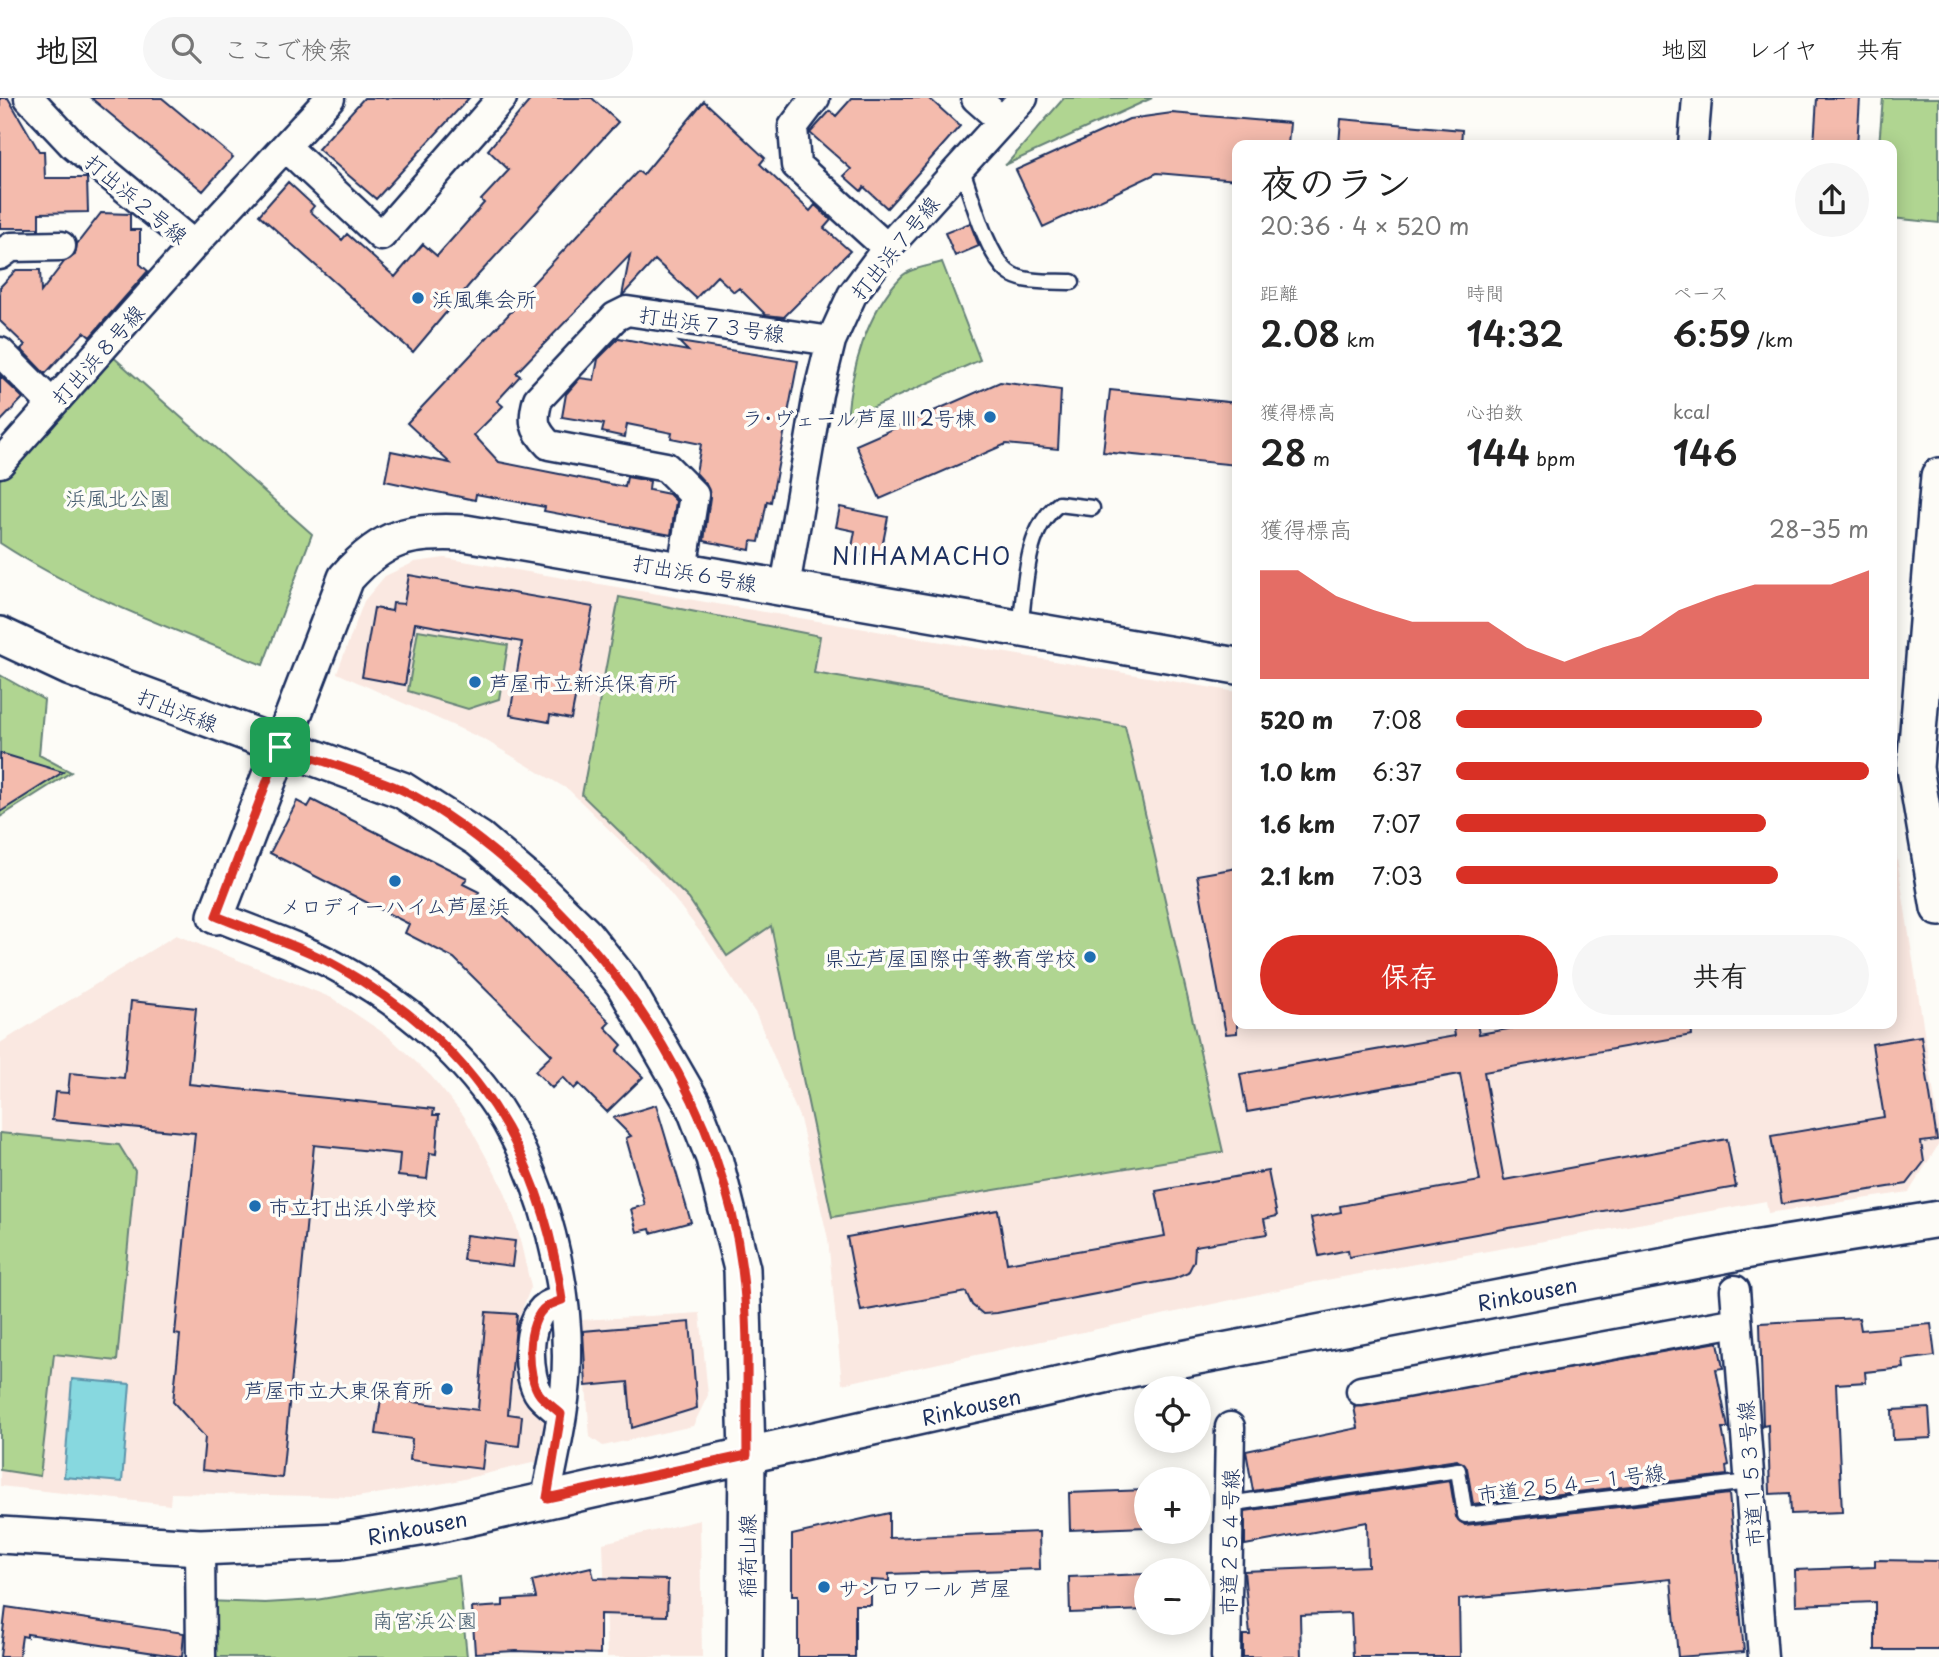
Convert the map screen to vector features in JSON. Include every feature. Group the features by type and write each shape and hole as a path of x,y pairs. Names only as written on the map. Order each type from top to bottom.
{"street":[{"name":"打出浜２号線","path":"29,98 73,145 194,246 330,98"},
{"path":"286,147 381,236 502,98"},
{"path":"815,98 793,127 796,165 887,248"},
{"path":"976,98 1002,121"},
{"name":"打出浜７号線","path":"785,587 818,394 831,341 852,295 887,248 1023,98"},
{"path":"1693,140 1697,98"},
{"path":"0,255 10,247 61,246"},
{"name":"打出浜８号線","path":"0,463 194,246"},
{"name":"打出浜７３号線","path":"682,570 694,495 666,467 549,446 536,432 533,416 538,399 615,317 627,311 831,341"},
{"path":"0,352 52,404"},
{"path":"1939,476 1904,767 1939,908"},
{"name":"打出浜６号線","path":"216,916 345,578 367,554 402,536 434,532 466,533 1232,665"},
{"name":"打出浜線","path":"0,635 71,668 402,790 479,839 575,926 623,983 693,1104 714,1158 742,1269 747,1455"},
{"path":"216,916 338,967 403,1010 463,1065 505,1121 534,1184 556,1254 562,1300 567,1357 547,1498"},
{"name":"Rinkousen","path":"0,1535 200,1547 340,1541 432,1526 547,1498 1140,1367 1747,1251 1939,1219"},
{"name":"市道１５３号線","path":"1735,1290 1763,1657"},
{"path":"1362,1391 1737,1322"},
{"name":"市道２５４号線","path":"1226,1657 1230,1427"},
{"name":"稲荷山線","path":"745,1657 747,1455"},
{"path":"200,1547 201,1657"}],"lane":[{"path":"961,167 995,256 1009,272 1028,279 1072,282"},
{"path":"1020,628 1036,530 1045,514 1059,504 1092,508"},
{"name":"市道２５４－１号線","path":"1229,1504 1458,1470 1465,1515 1749,1482"}],"shaded area":[{"path":"445,558 1232,691 1232,1029 1897,1029 1897,858 1939,1127 1939,1144 1909,1192 1768,1213 1766,1201 1315,1282 842,1384 828,1239 800,1119 756,1014 708,942 658,878 569,790 485,740 337,673 364,601 385,576 415,562"},
{"name":"市立打出浜小学校","path":"176,935 332,998 388,1036 431,1076 464,1116 504,1190 516,1223 531,1287 519,1317 528,1320 549,1421 541,1461 451,1482 357,1497 171,1493 170,1505 0,1486 0,1043"},
{"path":"700,1313 708,1395 693,1426 603,1446 590,1437 581,1320"},
{"path":"700,1520 702,1657 607,1657 603,1543"}],"green space":[{"path":"1064,98 1152,98 1007,164"},
{"path":"1883,98 1939,98 1939,223 1897,219 1897,140 1879,140"},
{"path":"942,262 980,360 847,419 852,382 862,344 878,308 905,274"},
{"name":"浜風北公園","path":"111,355 312,534 263,665 95,596 0,543 0,479"},
{"path":"619,597 820,636 814,673 1125,726 1223,1152 832,1217 771,926 727,956 689,899 582,795"},
{"path":"418,630 508,645 499,699 468,709 408,691"},
{"path":"0,675 44,700 39,755 71,772 0,817"},
{"path":"0,1133 119,1145 135,1171 117,1361 54,1354 40,1476 0,1470"},
{"name":"南宮浜公園","path":"459,1576 467,1657 207,1657 206,1601 265,1603 316,1600"}],"water":[{"path":"72,1379 130,1384 122,1482 64,1477"}],"building":[{"path":"0,98 8,98 39,151 44,151 45,178 87,178 88,212 39,213 39,228 0,228"},
{"path":"91,98 162,98 233,157 203,191"},
{"path":"364,98 469,98 376,199 318,149"},
{"path":"532,98 592,98 618,122 470,284 413,352 259,215 288,182 314,206 310,211 342,240 347,234 395,277 423,244 437,256 484,203 481,200 509,170 488,150"},
{"path":"852,98 929,98 960,126 887,208 864,187 861,191 844,176 851,169 810,133 830,111 836,116"},
{"path":"1817,98 1860,98 1857,140 1814,140"},
{"path":"704,101 765,158 760,164 810,211 815,205 831,220 824,228 850,251 784,317 766,315 739,288 734,292 717,276 696,298 655,260 622,296 630,255 516,373 520,376 497,401 503,406 474,435 499,462 625,487 627,477 650,481 649,490 669,494 676,501 671,535 544,511 545,507 476,494 475,500 385,481 391,451 450,463 407,423 638,171 643,175"},
{"path":"1172,113 1290,123 1288,140 1232,140 1232,180 1157,173 1043,227 1016,170 1129,119"},
{"path":"1341,119 1462,130 1461,140 1339,140"},
{"path":"101,213 130,214 130,230 140,230 140,264 148,271 90,337 84,332 45,374 21,349 25,345 0,321 0,287 16,270 40,270 41,292 64,262 75,255 77,244"},
{"path":"970,223 979,246 955,256 945,233"},
{"path":"619,338 688,351 679,342 798,361 771,502 767,501 759,542 751,541 750,550 704,541 710,497 706,484 696,473 701,444 671,438 672,433 627,424 625,437 602,432 604,424 562,417 566,394 580,378 594,380 598,359"},
{"path":"0,376 23,398 0,422"},
{"name":"ラ･ヴェール芦屋Ⅲ2号棟","path":"1000,382 1061,390 1058,449 1006,444 880,499 856,445"},
{"path":"1110,390 1232,402 1232,465 1103,452"},
{"path":"840,507 888,517 880,558 851,553 855,531 836,527"},
{"path":"409,575 593,607 571,719 550,715 549,722 510,715 522,642 415,623 405,685 362,677 374,608 392,611 393,603 404,604"},
{"path":"0,753 63,772 0,812"},
{"path":"312,800 467,878 463,884 479,892 476,898 496,908 610,1022 605,1027 622,1045 617,1051 643,1077 607,1112 579,1084 574,1089 563,1077 552,1088 535,1071 552,1055 454,958 405,933 409,924 270,853 297,801 308,807"},
{"path":"1232,869 1232,1029 1237,1029 1237,1033 1226,1034 1197,875"},
{"path":"131,1001 196,1008 189,1084 434,1109 433,1115 439,1115 436,1154 430,1153 427,1179 398,1176 400,1154 314,1145 282,1478 202,1470 205,1437 173,1402 180,1335 175,1334 195,1133 52,1120 55,1092 68,1093 70,1073 124,1078"},
{"path":"1454,1029 1478,1029 1479,1034 1508,1029 1691,1029 1692,1035 1484,1072 1504,1180 1727,1139 1736,1187 1349,1257 1348,1250 1319,1256 1311,1218 1341,1212 1340,1206 1480,1181 1460,1074 1247,1112 1240,1074 1455,1036"},
{"path":"1921,1036 1937,1140 1921,1142 1924,1162 1907,1184 1782,1204 1771,1136 1884,1117 1872,1044"},
{"path":"656,1105 691,1222 651,1233 650,1229 637,1232 631,1209 645,1205 626,1138 631,1136 613,1118"},
{"path":"1268,1171 1277,1216 1264,1219 1267,1234 1195,1246 1194,1261 1188,1273 1174,1279 997,1313 983,1314 972,1305 966,1292 861,1311 847,1237 998,1210 1007,1263 1165,1236 1156,1191"},
{"path":"466,1235 515,1241 512,1266 463,1260"},
{"path":"486,1312 517,1314 508,1414 522,1416 519,1446 485,1442 482,1469 410,1460 412,1439 376,1434 381,1398 478,1410"},
{"path":"1859,1318 1861,1330 1931,1324 1935,1356 1903,1360 1904,1368 1865,1372 1866,1382 1836,1384 1842,1512 1791,1514 1790,1493 1770,1494 1768,1425 1763,1426 1760,1323"},
{"path":"690,1322 697,1408 632,1428 628,1382 586,1386 583,1331"},
{"path":"1718,1342 1723,1368 1716,1369 1728,1428 1722,1428 1729,1465 1726,1466 1727,1475 1473,1504 1467,1468 1457,1460 1253,1491 1246,1451 1358,1428 1354,1407"},
{"path":"1929,1408 1931,1438 1893,1440 1892,1410"},
{"path":"1450,1481 1456,1517 1465,1525 1729,1494 1744,1652 1678,1657 1671,1579 1459,1599 1460,1657 1353,1657 1351,1613 1300,1615 1301,1657 1243,1657 1243,1635 1250,1635 1244,1571 1368,1566 1367,1522 1245,1545 1245,1511"},
{"path":"1134,1490 1134,1527 1070,1530 1069,1493"},
{"name":"サンロワール 芦屋","path":"889,1513 889,1538 1039,1532 1040,1569 889,1574 889,1581 871,1580 871,1605 855,1605 855,1657 798,1657 798,1595 792,1595 792,1535"},
{"path":"1875,1560 1939,1561 1939,1650 1875,1650 1875,1602 1796,1605 1795,1570 1875,1567"},
{"path":"591,1567 594,1578 668,1580 667,1616 600,1614 600,1654 516,1651 475,1653 472,1608 503,1606 503,1600 536,1598 532,1581"},
{"path":"1134,1574 1134,1610 1070,1613 1069,1577"},
{"path":"6,1607 184,1633 182,1657 27,1634 27,1637 22,1636 19,1657 0,1657"}],"place":[{"name":"浜風集会所","path":"418,298"},
{"name":"ラ･ヴェール芦屋Ⅲ2号棟","path":"990,417"},
{"name":"芦屋市立新浜保育所","path":"475,682"},
{"name":"メロディーハイム芦屋浜","path":"395,881"},
{"name":"県立芦屋国際中等教育学校","path":"1090,957"},
{"name":"市立打出浜小学校","path":"255,1206"},
{"name":"芦屋市立大東保育所","path":"447,1389"},
{"name":"サンロワール 芦屋","path":"824,1587"}],"district":[{"name":"NIIHAMACHO","path":"922,555"}],"route":[{"path":"280,747 402,790 479,839 541,892 584,934 623,983 648,1021 693,1104 714,1158 730,1214 742,1269 747,1455 547,1498 561,1414 540,1394 532,1375 529,1349 535,1324 544,1307 562,1300 556,1254 534,1184 505,1121 463,1065 403,1010 338,967 216,916 280,747"}]}
